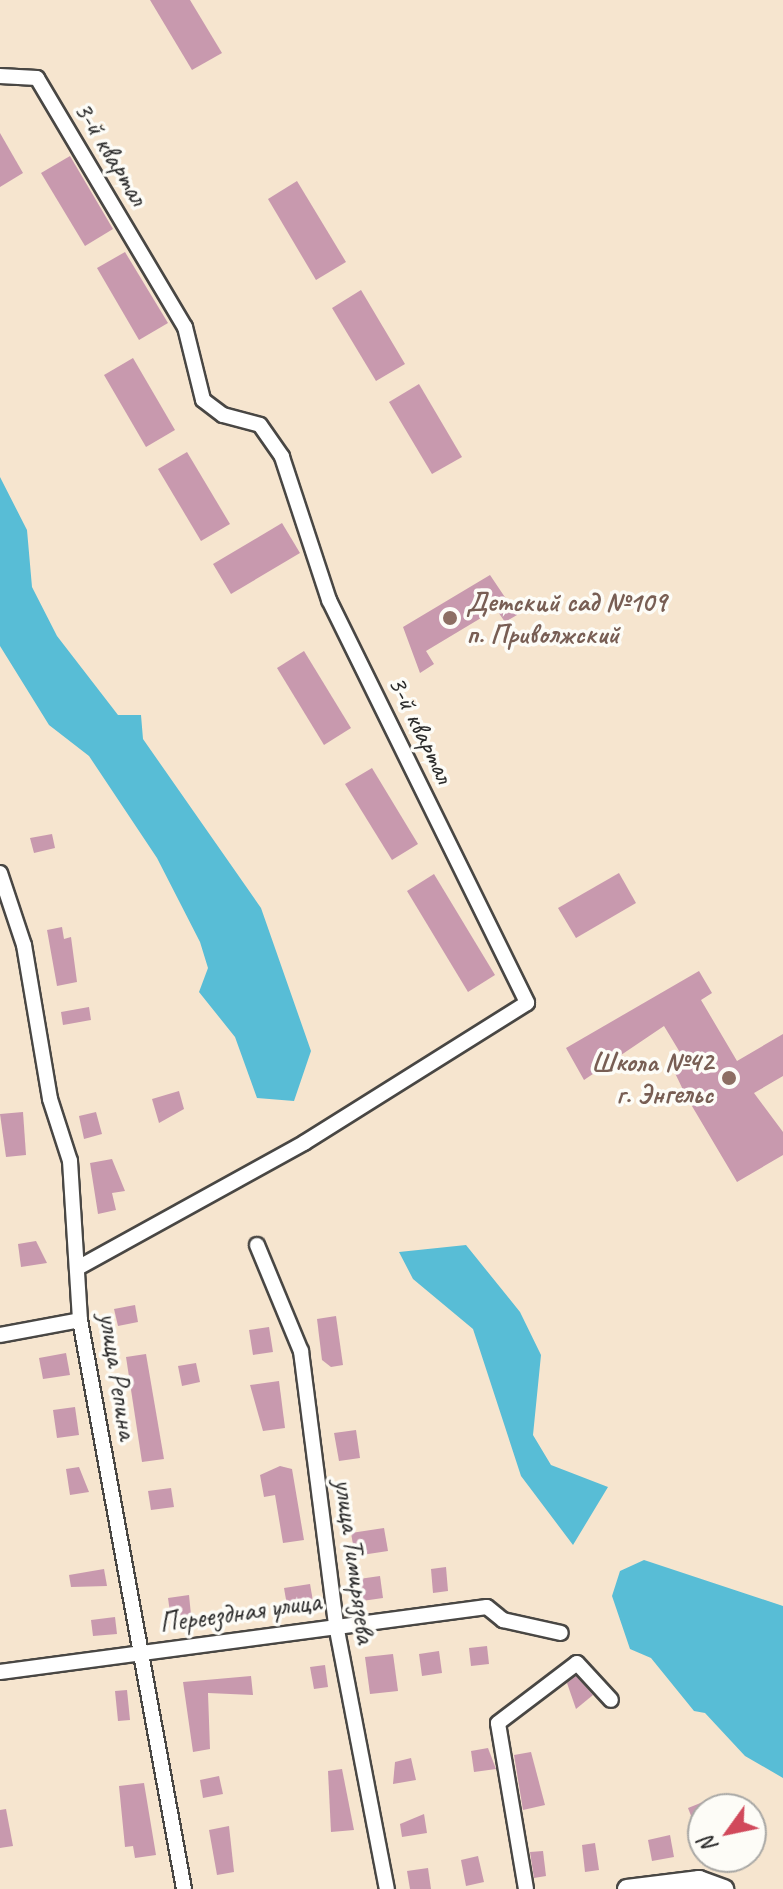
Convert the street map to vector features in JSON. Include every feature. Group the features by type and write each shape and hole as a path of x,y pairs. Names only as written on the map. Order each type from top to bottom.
{"street":[{"name":"3-й квартал","path":"0,76 37,78 185,327 203,400 223,415 260,425 282,457 329,600 527,1003 304,1143 81,1266"},
{"name":"улица Репина","path":"0,873 24,945 50,1099 70,1161 81,1266 80,1320 184,1889"},
{"name":"улица Тимирязева","path":"257,1245 301,1351 336,1625 387,1889"},
{"path":"0,1335 80,1320"},
{"name":"Переездная улица","path":"0,1672 487,1607 503,1620 561,1633"},
{"path":"526,1889 498,1723 577,1663 611,1700"},
{"path":"627,1889 699,1880 724,1889"}],"water":[{"path":"0,477 27,530 32,587 57,636 118,715 141,715 143,739 261,908 311,1051 294,1101 257,1098 235,1037 199,992 208,968 200,942 157,858 89,756 49,725 0,646"},
{"path":"466,1245 520,1312 541,1355 533,1435 551,1465 608,1487 573,1545 521,1476 473,1329 413,1279 399,1252"},
{"path":"644,1560 783,1606 783,1778 745,1756 705,1713 694,1711 651,1658 630,1649 612,1596 620,1571"}],"building":[{"path":"150,0 190,0 222,53 192,70"},
{"path":"0,133 23,173 0,187"},
{"path":"70,156 113,229 85,246 41,173"},
{"path":"297,181 346,262 316,280 268,199"},
{"path":"125,252 168,323 139,340 97,268"},
{"path":"361,290 405,364 376,381 332,308"},
{"path":"133,358 175,430 146,447 104,375"},
{"path":"419,384 462,457 432,474 389,402"},
{"path":"187,452 230,524 201,541 158,469"},
{"path":"282,523 300,553 231,594 213,564"},
{"name":"Детский сад №109 п. Приволжский","path":"490,575 517,615 505,622 496,609 426,651 434,664 420,673 403,627"},
{"path":"304,651 351,728 324,745 277,668"},
{"path":"372,768 418,844 392,860 345,784"},
{"path":"52,834 55,848 34,853 30,838"},
{"path":"619,873 636,903 576,938 558,908"},
{"path":"434,874 495,975 468,992 407,891"},
{"path":"62,927 64,939 71,937 77,982 57,986 47,930"},
{"name":"Школа №42 г. Энгельс","path":"699,971 712,993 701,1000 737,1061 783,1034 783,1076 754,1093 783,1132 783,1155 737,1182 674,1071 687,1064 664,1026 584,1080 566,1048"},
{"path":"89,1007 91,1020 63,1025 61,1012"},
{"path":"179,1091 184,1109 159,1123 152,1099"},
{"path":"23,1112 26,1155 6,1157 0,1114"},
{"path":"96,1112 102,1134 84,1139 79,1116"},
{"path":"112,1159 125,1191 112,1193 116,1210 98,1214 90,1163"},
{"path":"36,1241 47,1263 21,1267 18,1244"},
{"path":"135,1305 138,1322 118,1326 114,1309"},
{"path":"336,1316 343,1365 331,1367 322,1360 317,1319"},
{"path":"269,1327 273,1352 253,1355 249,1330"},
{"path":"66,1353 70,1375 43,1379 39,1358"},
{"path":"146,1354 164,1459 142,1462 126,1357"},
{"path":"196,1363 200,1382 182,1386 178,1366"},
{"path":"279,1381 285,1428 263,1431 250,1385"},
{"path":"75,1407 79,1435 57,1438 53,1410"},
{"path":"356,1430 360,1458 339,1461 334,1433"},
{"path":"280,1466 292,1469 304,1540 283,1543 275,1495 264,1497 260,1475"},
{"path":"79,1467 89,1492 70,1495 66,1469"},
{"path":"171,1488 174,1507 151,1510 148,1491"},
{"path":"384,1528 388,1551 355,1556 351,1533"},
{"path":"446,1567 448,1591 433,1593 431,1569"},
{"path":"104,1569 107,1586 71,1587 69,1575"},
{"path":"380,1576 383,1598 362,1601 359,1579"},
{"path":"310,1584 314,1607 288,1611 284,1588"},
{"path":"189,1595 192,1625 172,1627 168,1598"},
{"path":"115,1617 117,1634 93,1636 91,1620"},
{"path":"487,1646 489,1664 471,1666 469,1648"},
{"path":"439,1651 442,1673 422,1676 419,1654"},
{"path":"393,1654 398,1691 370,1694 365,1657"},
{"path":"325,1665 328,1687 314,1689 310,1667"},
{"path":"251,1676 253,1695 208,1693 210,1749 193,1752 183,1682"},
{"path":"576,1676 593,1695 576,1709 567,1683"},
{"path":"127,1690 130,1720 118,1721 115,1691"},
{"path":"488,1748 496,1769 474,1772 471,1751"},
{"path":"531,1752 545,1805 523,1810 514,1755"},
{"path":"411,1758 416,1780 393,1784 395,1762"},
{"path":"342,1769 354,1830 331,1832 328,1771"},
{"path":"219,1776 223,1794 203,1798 200,1780"},
{"path":"144,1783 156,1855 135,1858 133,1846 125,1847 119,1786"},
{"path":"6,1809 13,1846 0,1848 0,1810"},
{"path":"424,1814 427,1833 402,1837 400,1824"},
{"path":"229,1826 234,1872 217,1875 209,1830"},
{"path":"670,1835 674,1857 652,1861 648,1840"},
{"path":"595,1843 599,1870 585,1872 582,1845"},
{"path":"543,1851 546,1876 534,1878 530,1852"},
{"path":"478,1856 484,1882 466,1886 461,1860"},
{"path":"428,1868 431,1889 410,1889 407,1871"}],"place":[{"name":"Детский сад №109 п. Приволжский","path":"450,618"},
{"name":"Школа №42 г. Энгельс","path":"729,1078"}]}
